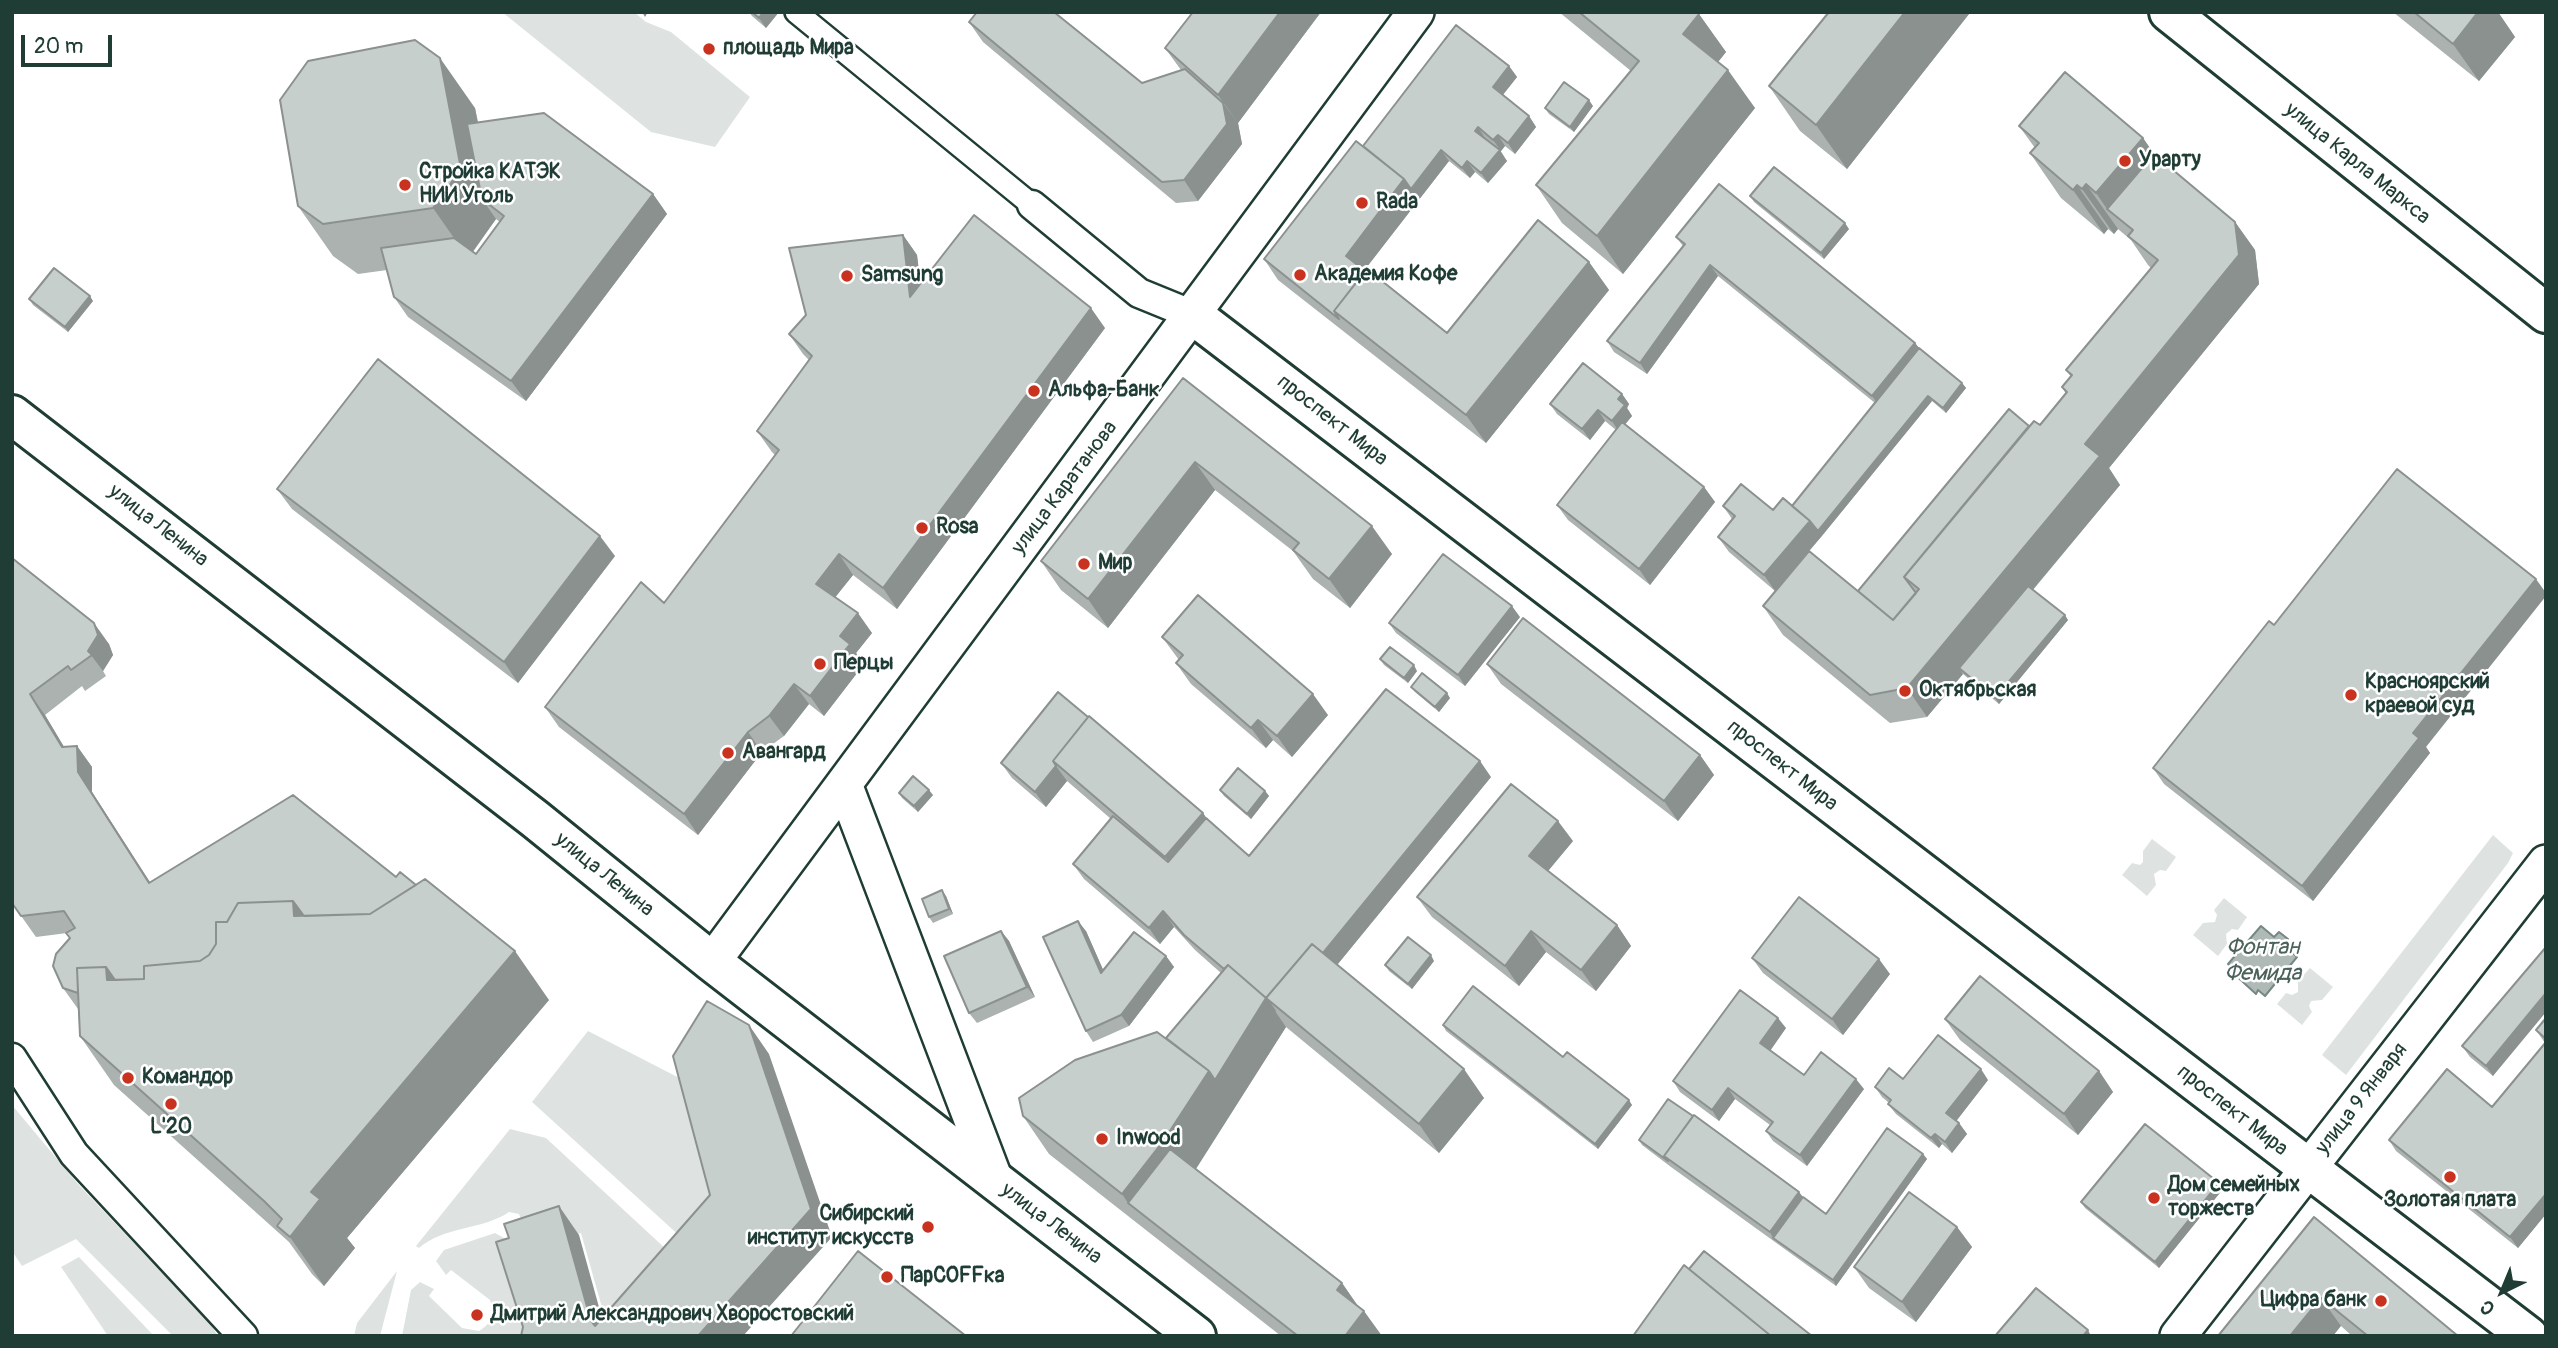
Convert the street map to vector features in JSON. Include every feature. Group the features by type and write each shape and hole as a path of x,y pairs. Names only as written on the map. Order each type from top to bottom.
{"main road":[{"name":"улица Карла Маркса","path":"2169,12 2402,202 2546,313"},
{"name":"проспект Мира","path":"1193,315 2528,1336"},
{"name":"улица Ленина","path":"12,415 524,810 712,962 1196,1336"}],"street":[{"path":"796,12 1032,205"},
{"name":"улица Каратанова","path":"712,962 1416,12"},
{"name":"проспект Мира","path":"1032,205 1139,293 1193,315"},
{"path":"845,784 996,1183"},
{"name":"улица 9 Января","path":"2178,1336 2546,863"},
{"path":"12,1058 74,1154 243,1336"}],"shaded area":[{"path":"502,12 634,12 646,22 671,32 750,97 715,147 651,132"},
{"path":"2493,835 2513,853 2508,863 2346,1075 2322,1055"},
{"path":"2152,839 2176,857 2166,871 2160,870 2154,874 2156,885 2147,896 2122,875 2132,863 2140,865 2143,862 2143,851"},
{"path":"2224,898 2247,917 2238,930 2232,929 2226,934 2227,944 2218,956 2193,935 2203,923 2215,922 2217,915 2214,910"},
{"path":"2310,968 2333,987 2322,1000 2311,1001 2309,1006 2312,1012 2302,1025 2277,1004 2286,993 2292,995 2298,992 2298,981"},
{"path":"588,1031 693,1085 728,1223 682,1238 532,1102"},
{"path":"12,1105 78,1184 211,1325 218,1336 173,1336 76,1239 22,1266 12,1251"},
{"path":"510,1129 546,1138 667,1250 610,1336 581,1233 532,1247 519,1214 509,1212 499,1218 440,1236 419,1248 416,1246"},
{"path":"495,1233 504,1238 534,1336 402,1336 411,1290 420,1282 434,1289 429,1296 462,1328 479,1331 487,1325 492,1314 490,1300 451,1270 446,1275 436,1261 444,1250"},
{"path":"79,1257 154,1336 108,1336 61,1267"},
{"path":"397,1271 380,1336 354,1336 357,1323"}],"water":[{"name":"Фонтан Фемида","path":"2261,926 2274,937 2279,932 2288,939 2284,945 2297,957 2265,996 2258,990 2256,994 2232,972 2234,970 2228,964"}],"building":[{"path":"752,12 763,12 759,18"},
{"path":"977,12 1054,12 1142,83 1185,69 1223,103 1227,124 1184,180 1162,182 969,22"},
{"path":"1193,12 1280,12 1218,95 1165,48"},
{"path":"1579,12 1697,12 1699,14 1683,34 1728,70 1597,236 1536,185 1639,61"},
{"path":"1829,12 1905,12 1816,125 1769,86"},
{"path":"2414,12 2478,12 2453,44"},
{"path":"1456,25 1509,66 1493,87 1529,116 1508,143 1498,135 1493,140 1478,127 1475,131 1500,150 1481,173 1467,161 1462,168 1441,150 1411,189 1404,179 1363,146"},
{"path":"415,40 440,58 461,169 433,208 323,224 298,206 280,100 308,61"},
{"path":"2065,72 2143,138 2096,193 2086,184 2082,189 2077,185 2073,190 2030,153 2039,143 2019,126"},
{"path":"1564,82 1589,100 1570,127 1545,108"},
{"path":"544,113 653,194 511,381 394,297 381,248 454,238 476,254 504,216 482,199 467,124"},
{"path":"1356,141 1404,179 1346,256 1365,271 1334,311 1339,319 1264,259"},
{"path":"2154,154 2235,222 2239,255 2085,444 2100,456 1907,688 1870,695 1763,606 1809,551 1893,620 1919,589 1904,577 2034,421 2040,425 2067,392 2062,387 2072,375 2066,370 2158,260 2128,236 2133,230 2107,209"},
{"path":"1774,167 1845,223 1821,253 1750,196"},
{"path":"1719,184 1915,343 1872,396 1710,265 1640,363 1607,341 1685,244 1676,237"},
{"path":"974,215 1091,308 883,588 839,554 816,584 858,613 840,636 850,644 810,696 794,684 769,716 748,732 684,814 545,707 641,582 664,603 779,450 757,431 812,356 789,334 806,315 789,248 903,235 910,297"},
{"path":"1538,220 1589,262 1466,415 1334,311 1367,269 1447,333"},
{"path":"54,268 90,296 65,327 29,299"},
{"path":"1919,348 1962,383 1943,408 1928,396 1818,531 1792,506"},
{"path":"378,359 600,536 504,662 277,489"},
{"path":"1583,363 1622,394 1618,399 1625,405 1612,421 1598,410 1582,429 1550,404"},
{"path":"1183,378 1372,526 1329,579 1293,550 1299,543 1195,462 1088,599 1041,561"},
{"path":"2009,409 2029,426 1904,577 1916,593 1893,620 1858,591"},
{"path":"1622,422 1704,487 1639,569 1557,505"},
{"name":"Красноярский краевой суд","path":"2397,469 2536,579 2413,733 2419,738 2302,886 2153,768 2269,621 2274,625"},
{"path":"1741,484 1773,510 1783,498 1810,521 1764,575 1718,537 1735,516 1723,506"},
{"path":"1443,554 1512,606 1458,675 1389,623"},
{"path":"12,558 94,623 98,635 88,651 92,655 71,670 68,666 30,694 62,747 77,746 78,772 149,883 293,795 396,877 400,872 416,885 370,914 304,916 293,901 238,903 227,922 216,922 216,944 209,955 200,961 144,966 144,979 115,980 106,967 77,968 78,993 63,988 53,966 56,954 70,938 66,933 75,928 64,911 21,916 12,903"},
{"path":"2028,586 2065,615 1995,698 1959,668"},
{"path":"1198,595 1313,694 1277,736 1258,720 1251,728 1176,663 1183,655 1162,637"},
{"path":"1523,618 1700,755 1664,801 1487,664"},
{"path":"1390,647 1414,665 1404,678 1380,659"},
{"path":"1422,673 1447,693 1435,707 1411,687"},
{"path":"1386,689 1480,761 1323,953 1312,944 1266,998 1228,965 1224,969 1184,935 1163,911 1149,928 1073,864 1113,816 1168,862 1206,818 1249,856"},
{"path":"1058,692 1088,717 1053,761 1056,766 1035,792 1001,763"},
{"path":"1089,716 1203,813 1165,857 1053,761"},
{"path":"1238,768 1265,791 1247,814 1220,790"},
{"path":"913,776 929,790 914,806 899,793"},
{"path":"1511,784 1558,821 1529,856 1617,925 1581,970 1531,931 1505,966 1417,897"},
{"path":"425,879 515,951 311,1192 320,1199 290,1237 277,1226 282,1219 264,1201 80,1036 77,968 106,967 107,980 144,979 144,966 200,961 209,955 216,944 216,922 227,922 238,903 293,901 294,916 370,914"},
{"path":"942,890 949,909 929,917 922,899"},
{"path":"1799,897 1879,959 1832,1019 1752,958"},
{"path":"1078,921 1101,973 1134,932 1166,956 1121,1015 1086,1031 1043,937"},
{"path":"1001,931 1027,987 969,1013 944,956"},
{"path":"1408,937 1431,955 1408,984 1385,965"},
{"path":"1312,944 1464,1069 1419,1124 1266,998"},
{"path":"2546,947 2546,993 2486,1066 2462,1046"},
{"path":"1228,965 1266,998 1215,1080 1209,1071 1166,1038"},
{"path":"1980,976 2099,1071 2064,1114 1945,1019"},
{"path":"1473,986 1563,1057 1567,1052 1629,1100 1595,1144 1443,1025"},
{"path":"1740,990 1778,1018 1760,1043 1804,1075 1821,1052 1856,1079 1800,1155 1766,1131 1773,1122 1728,1088 1712,1110 1673,1081"},
{"path":"707,1001 749,1025 811,1209 698,1336 521,1336 523,1327 496,1242 509,1238 504,1224 559,1206 591,1321 595,1326 710,1195 673,1056"},
{"path":"2546,1018 2546,1039 2536,1030"},
{"path":"1157,1032 1209,1071 1164,1140 1122,1194 1023,1116 1019,1098 1075,1060"},
{"path":"1938,1035 1981,1069 1946,1113 1959,1123 1945,1142 1935,1134 1931,1138 1888,1104 1891,1100 1875,1087 1889,1068 1903,1079"},
{"path":"2546,1042 2546,1194 2510,1237 2389,1140 2447,1069 2492,1107"},
{"path":"1668,1099 1693,1116 1664,1156 1668,1161 1639,1140"},
{"path":"1694,1115 1799,1192 1770,1232 1664,1156"},
{"name":"Дом семейных торжеств","path":"2145,1124 2219,1183 2155,1262 2081,1202"},
{"path":"1887,1128 1923,1154 1833,1280 1773,1238 1803,1197 1826,1214"},
{"path":"1170,1149 1342,1283 1337,1290 1364,1311 1345,1336 1298,1336 1128,1203"},
{"path":"1909,1192 1957,1227 1902,1302 1854,1267"},
{"path":"2314,1217 2458,1336 2368,1336 2321,1298 2290,1336 2218,1336"},
{"path":"858,1251 966,1336 791,1336"},
{"path":"1704,1251 1812,1336 1771,1336 1689,1269"},
{"path":"1684,1265 1771,1336 1633,1336"},
{"path":"2036,1288 2088,1330 2083,1336 1995,1336"}],"place":[{"name":"площадь Мира","path":"709,49"},
{"name":"Урарту","path":"2125,161"},
{"name":"Стройка КАТЭК НИИ Уголь","path":"405,185"},
{"name":"Rada","path":"1362,203"},
{"name":"Академия Кофе","path":"1300,275"},
{"name":"Samsung","path":"847,276"},
{"name":"Альфа-Банк","path":"1034,391"},
{"name":"Rosa","path":"922,528"},
{"name":"Мир","path":"1084,564"},
{"name":"Перцы","path":"820,664"},
{"name":"Октябрьская","path":"1905,691"},
{"name":"Красноярский краевой суд","path":"2351,695"},
{"name":"Авангард","path":"728,753"},
{"name":"Командор","path":"128,1078"},
{"name":"L'20","path":"171,1104"},
{"name":"Inwood","path":"1102,1139"},
{"name":"Золотая плата","path":"2450,1177"},
{"name":"Дом семейных торжеств","path":"2154,1198"},
{"name":"Сибирский институт искусств","path":"928,1227"},
{"name":"ПарCOFFка","path":"887,1277"},
{"name":"Цифра банк","path":"2381,1301"},
{"name":"Дмитрий Александрович Хворостовский","path":"477,1315"}]}
